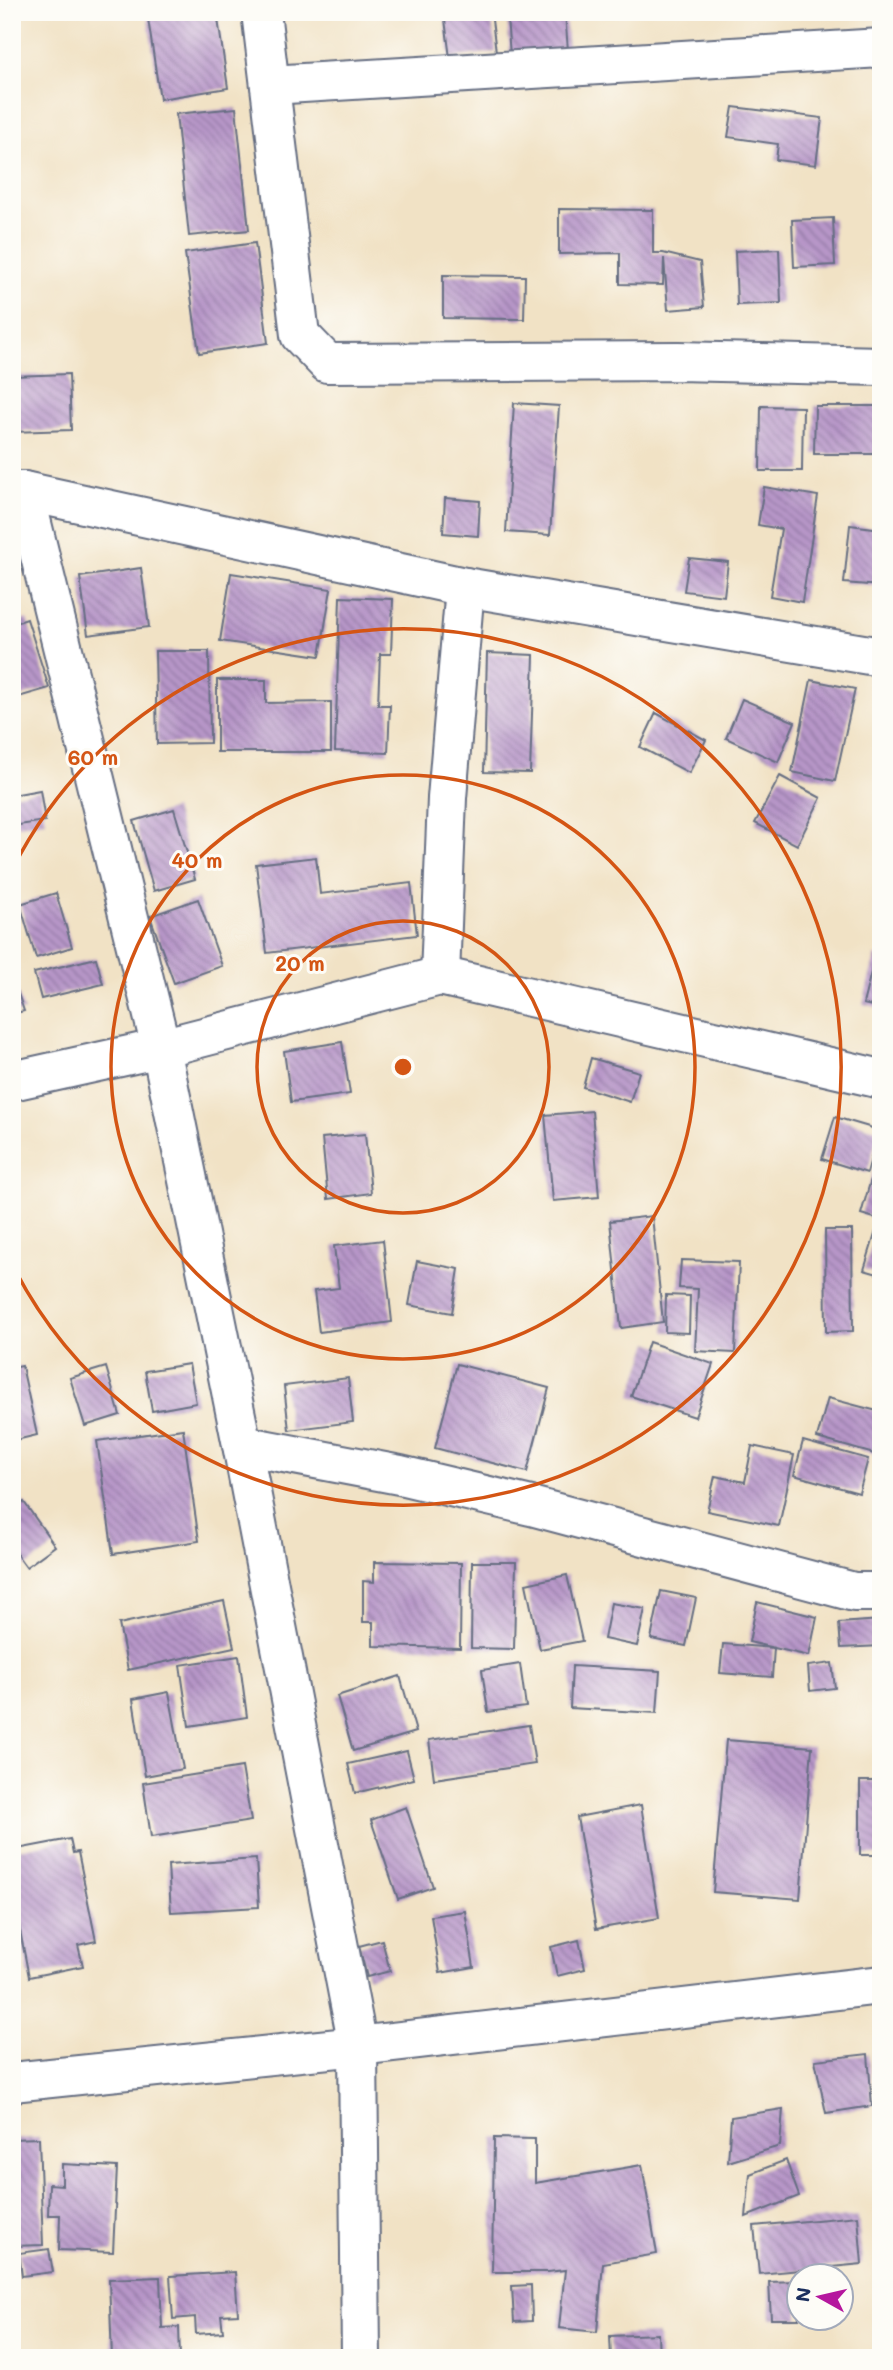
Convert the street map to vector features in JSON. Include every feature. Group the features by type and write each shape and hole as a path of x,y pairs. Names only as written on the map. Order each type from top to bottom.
{"street":[{"path":"261,12 300,335 327,363 678,361 881,366"},
{"path":"270,85 881,48"},
{"path":"361,2358 358,2046 242,1444 161,1048 18,491 465,587 881,657"},
{"path":"439,976 447,798 465,587"},
{"path":"12,1081 161,1048 439,976 881,1079"},
{"path":"242,1444 400,1475 531,1506 854,1592 881,1592"},
{"path":"12,2082 358,2046 791,1993 881,1985"}],"building":[{"path":"147,12 217,12 228,88 160,99"},
{"path":"444,12 491,12 496,52 450,58"},
{"path":"565,13 569,63 511,68 507,17"},
{"path":"733,107 822,118 816,165 776,160 778,144 728,137"},
{"path":"236,108 249,230 189,236 176,114"},
{"path":"559,209 653,210 653,253 700,262 704,307 668,310 664,258 663,285 620,284 620,253 559,254"},
{"path":"833,218 835,265 794,267 792,220"},
{"path":"255,243 268,343 199,353 185,253"},
{"path":"779,249 781,303 737,305 735,251"},
{"path":"443,275 525,276 524,319 443,318"},
{"path":"69,374 71,430 12,432 12,376"},
{"path":"514,403 559,406 550,535 506,532"},
{"path":"761,406 803,407 802,471 760,471"},
{"path":"815,406 881,406 881,454 814,454"},
{"path":"764,487 818,496 802,602 770,596 781,529 758,525"},
{"path":"445,498 480,501 478,536 443,533"},
{"path":"850,525 881,529 881,586 844,583"},
{"path":"689,558 728,562 724,596 684,591"},
{"path":"141,568 149,627 88,635 80,577"},
{"path":"231,573 331,589 320,656 220,641"},
{"path":"340,597 393,599 391,654 380,654 378,705 390,705 388,753 335,751"},
{"path":"27,619 49,688 12,699 12,624"},
{"path":"155,651 209,651 210,743 157,744"},
{"path":"487,653 534,655 530,773 484,772"},
{"path":"217,680 266,680 266,703 331,702 331,752 217,752"},
{"path":"811,680 855,689 835,781 792,772"},
{"path":"742,699 795,722 778,762 726,738"},
{"path":"656,713 706,740 689,773 640,747"},
{"path":"780,776 821,798 797,845 755,823"},
{"path":"40,790 45,821 12,826 12,795"},
{"path":"174,809 195,879 154,891 134,821"},
{"path":"316,857 320,894 411,883 417,935 267,953 256,864"},
{"path":"56,893 72,947 36,958 20,904"},
{"path":"198,899 222,966 174,983 150,916"},
{"path":"875,956 881,958 881,1008 863,1004"},
{"path":"96,958 103,984 41,999 34,973"},
{"path":"12,976 24,1011 12,1014"},
{"path":"342,1042 350,1094 291,1102 284,1051"},
{"path":"591,1058 639,1072 630,1102 583,1087"},
{"path":"592,1111 599,1197 553,1201 545,1115"},
{"path":"835,1117 879,1130 867,1173 822,1159"},
{"path":"365,1134 371,1193 328,1199 322,1138"},
{"path":"881,1148 881,1220 861,1214"},
{"path":"652,1216 663,1322 621,1328 610,1221"},
{"path":"825,1230 852,1230 853,1331 826,1332"},
{"path":"876,1231 881,1233 881,1275 864,1270"},
{"path":"383,1240 392,1322 319,1332 314,1291 339,1288 334,1246"},
{"path":"681,1260 739,1262 735,1353 695,1351 698,1289 679,1288"},
{"path":"417,1261 459,1269 452,1313 409,1305"},
{"path":"666,1295 690,1296 689,1333 665,1332"},
{"path":"649,1342 713,1364 695,1417 631,1396"},
{"path":"189,1364 196,1403 152,1411 145,1371"},
{"path":"457,1364 549,1388 527,1472 435,1448"},
{"path":"22,1366 37,1435 12,1441 12,1368"},
{"path":"106,1367 120,1415 85,1426 70,1378"},
{"path":"348,1378 353,1422 289,1430 284,1386"},
{"path":"828,1398 881,1412 881,1431 874,1454 817,1438"},
{"path":"183,1429 199,1541 113,1554 97,1441"},
{"path":"803,1441 868,1459 859,1493 794,1475"},
{"path":"752,1446 794,1455 779,1526 707,1511 715,1476 745,1482"},
{"path":"24,1502 55,1546 26,1567 12,1548 12,1511"},
{"path":"374,1562 461,1563 460,1648 373,1646 373,1622 363,1622 363,1581 374,1582"},
{"path":"472,1562 516,1562 514,1649 471,1648"},
{"path":"567,1575 582,1641 540,1649 526,1584"},
{"path":"661,1591 696,1598 686,1646 651,1639"},
{"path":"224,1601 234,1647 128,1670 119,1624"},
{"path":"757,1602 817,1617 809,1656 749,1642"},
{"path":"611,1603 645,1609 637,1646 604,1639"},
{"path":"881,1620 881,1646 841,1648 839,1623"},
{"path":"723,1644 774,1648 772,1677 720,1673"},
{"path":"239,1656 247,1717 189,1726 180,1665"},
{"path":"832,1663 835,1688 810,1691 808,1666"},
{"path":"520,1664 526,1707 488,1712 482,1670"},
{"path":"572,1666 660,1671 657,1713 570,1708"},
{"path":"400,1676 416,1732 353,1751 337,1696"},
{"path":"169,1692 183,1769 145,1776 133,1699"},
{"path":"529,1725 535,1764 434,1779 429,1740"},
{"path":"726,1740 812,1747 800,1899 713,1892"},
{"path":"407,1751 414,1779 355,1793 348,1764"},
{"path":"242,1767 251,1821 151,1837 143,1783"},
{"path":"860,1781 881,1781 881,1855 860,1855"},
{"path":"641,1805 659,1918 596,1929 577,1817"},
{"path":"406,1807 433,1887 398,1899 371,1820"},
{"path":"70,1839 73,1853 78,1852 96,1941 78,1945 83,1966 29,1977 12,1889 12,1850"},
{"path":"256,1859 259,1907 171,1912 168,1865"},
{"path":"465,1911 474,1967 440,1973 431,1916"},
{"path":"382,1940 390,1971 367,1977 359,1946"},
{"path":"579,1940 585,1969 557,1976 551,1947"},
{"path":"868,2054 872,2106 826,2113 815,2060"},
{"path":"783,2109 780,2146 728,2162 731,2117"},
{"path":"39,2138 43,2245 12,2246 12,2139"},
{"path":"494,2138 535,2139 535,2183 642,2165 657,2254 603,2263 597,2332 559,2328 565,2270 492,2272"},
{"path":"786,2160 799,2196 746,2217 750,2174"},
{"path":"62,2164 117,2167 113,2252 59,2250 60,2215 48,2215 49,2184 62,2185"},
{"path":"858,2216 862,2264 784,2262 784,2272 759,2274 754,2226"},
{"path":"49,2249 53,2272 22,2276 19,2253"},
{"path":"235,2272 238,2314 221,2315 223,2332 196,2334 195,2317 173,2319 170,2276"},
{"path":"160,2277 162,2328 179,2327 180,2358 112,2358 109,2279"},
{"path":"784,2281 784,2319 771,2319 769,2282"},
{"path":"531,2285 532,2321 514,2322 512,2286"},
{"path":"658,2334 659,2358 611,2358 610,2336"}]}
